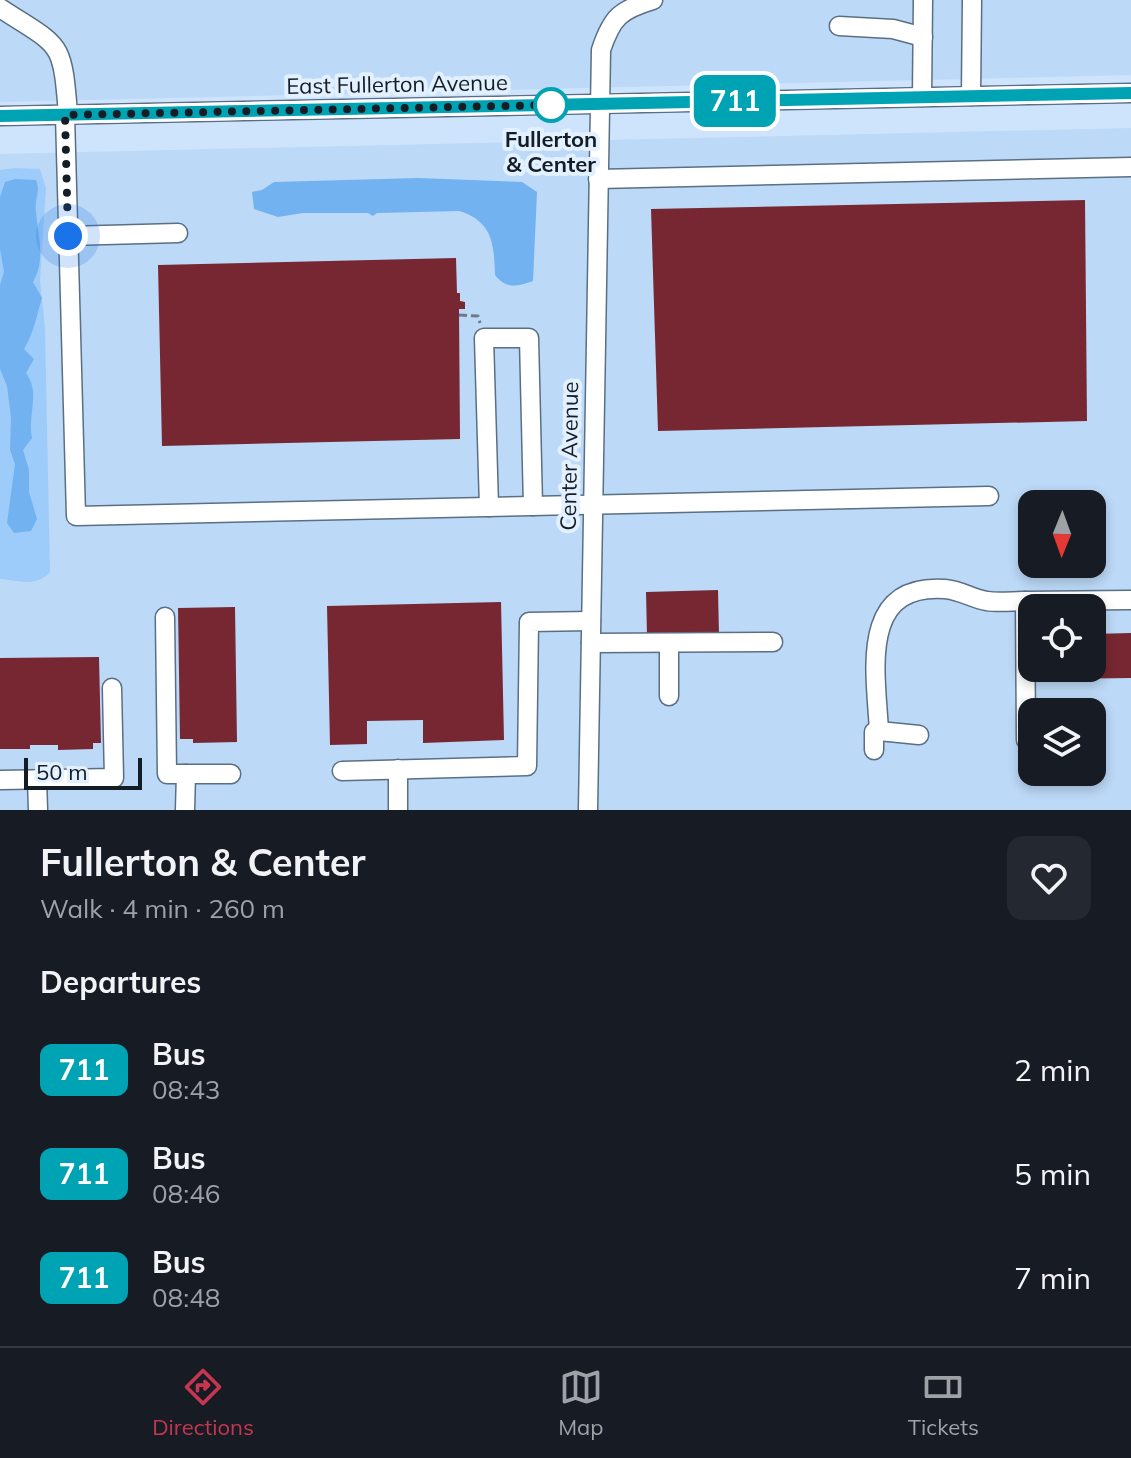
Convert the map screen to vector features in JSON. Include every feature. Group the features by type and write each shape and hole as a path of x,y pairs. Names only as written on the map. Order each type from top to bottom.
{"street":[{"path":"922,97 923,0"},
{"path":"971,96 972,0"},
{"name":"Center Avenue","path":"588,810 601,50 609,26 624,10 645,1"},
{"path":"0,8 54,44 64,66 76,516 989,496"},
{"path":"839,26 893,29 923,37"},
{"name":"East Fullerton Avenue","path":"0,116 1131,93"},
{"path":"598,179 1131,167"},
{"path":"68,236 178,233"},
{"path":"489,507 484,338 529,338 533,506"},
{"path":"879,731 876,650 883,616 892,604 904,595 920,590 944,589 988,601 1018,601"},
{"path":"1106,600 1131,600"},
{"path":"165,617 167,774 231,774"},
{"path":"342,771 527,766 529,622 591,621"},
{"path":"591,643 773,642"},
{"path":"669,643 669,696"},
{"path":"0,780 114,778 112,688"},
{"path":"874,750 874,732 919,735"},
{"path":"398,769 398,810"},
{"path":"185,810 186,774"},
{"path":"37,779 38,810"}],"path":[{"path":"459,315 478,316 484,338"}],"shaded area":[{"path":"0,0 1131,0 1131,75 0,102"},
{"path":"1131,128 1131,810 0,810 0,154"},
{"path":"40,169 46,188 40,280 45,328 50,572 39,580 27,582 0,579 0,170"},
{"path":"418,178 522,182 537,192 533,281 512,286 499,280 495,275 492,244 485,228 470,215 459,211 377,213 373,216 368,213 303,213 278,217 254,209 252,192 274,182"},
{"path":"36,180 37,184 40,257 33,282 42,298 24,349 34,359 26,373 33,388 32,438 23,450 29,470 29,492 37,519 31,531 14,533 7,523 15,464 10,450 11,418 7,386 0,369 0,285 4,272 0,249 0,197 5,182"}],"building":[{"path":"1085,200 1087,421 658,431 651,209"},
{"path":"456,258 457,293 460,293 460,301 465,302 465,309 459,309 460,439 162,446 158,265"},
{"path":"718,590 719,635 647,636 646,592"},
{"path":"501,602 504,740 423,743 423,720 367,721 367,744 330,745 327,606"},
{"path":"235,607 237,742 193,743 193,739 180,739 178,608"},
{"path":"1131,633 1131,678 1106,678 1106,634"},
{"path":"99,657 101,743 93,743 93,749 58,750 58,745 30,745 30,749 0,749 0,658"}],"bus line":[{"name":"711","path":"0,116 1131,93"}],"place":[{"name":"Fullerton & Center","path":"551,105"}],"route":[{"path":"68,236 65,115 551,105"}]}
